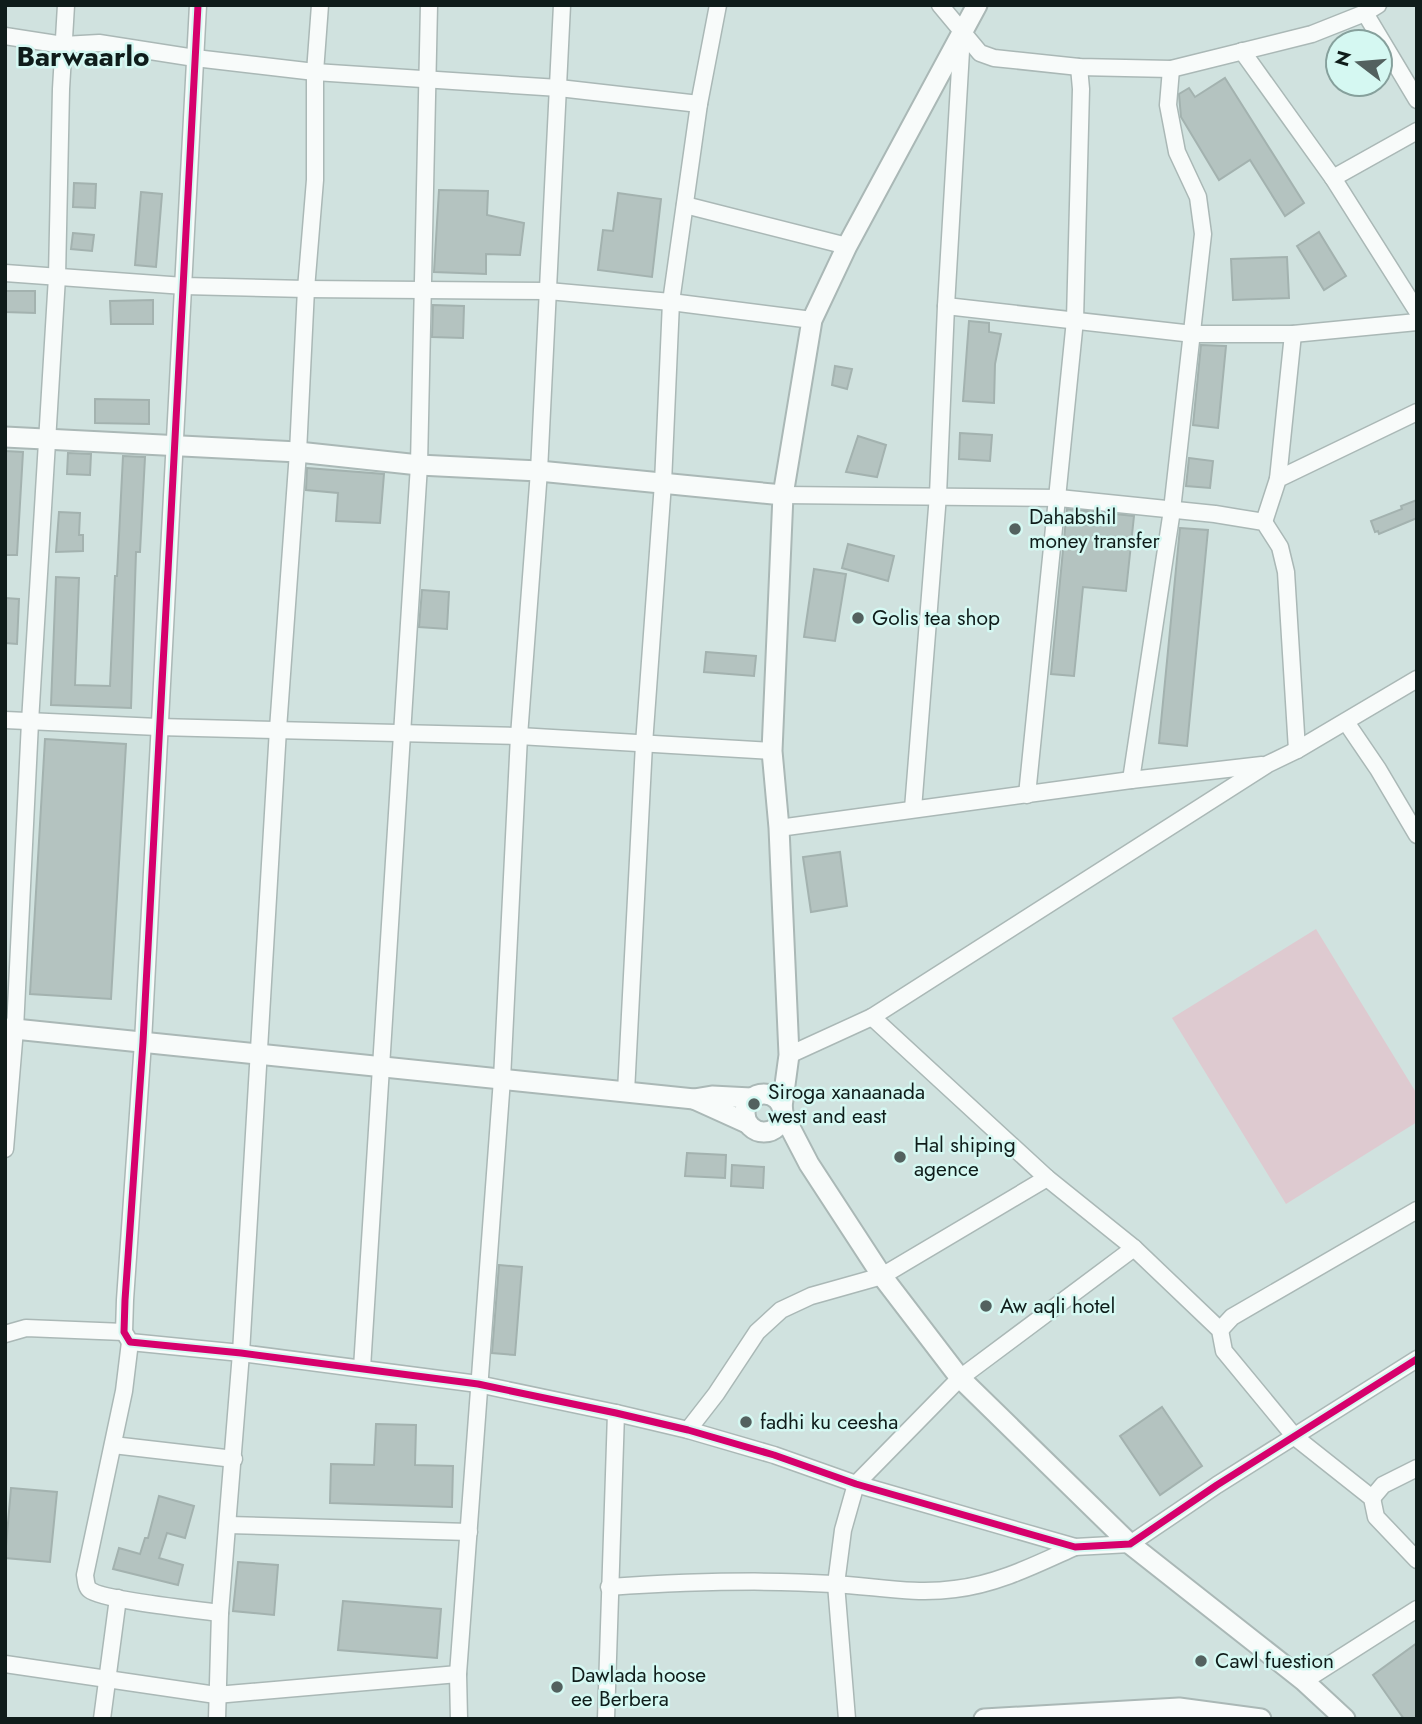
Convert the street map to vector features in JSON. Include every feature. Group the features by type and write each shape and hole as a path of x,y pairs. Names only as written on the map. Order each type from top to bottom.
{"street":[{"path":"5,1149 10,1028 57,277 66,5"},
{"path":"198,5 127,1337 113,1444 85,1575 86,1585 91,1592 220,1613"},
{"path":"217,1719 220,1613 234,1459 278,729 315,180 315,72 320,5"},
{"path":"362,1367 419,465 429,5"},
{"path":"459,1719 458,1674 502,1079 519,736 539,471 562,5"},
{"path":"626,1092 644,744 663,483 671,302 699,104 718,5"},
{"path":"940,5 980,53 994,58 1079,67 1171,69 1311,34 1372,9 1417,100"},
{"path":"754,1127 773,1130 781,1120 789,1055 779,828 772,751 783,495 812,320 847,246 977,5"},
{"path":"913,809 939,495 946,306 962,31"},
{"path":"5,36 64,45 99,43 315,72 559,88 699,104"},
{"path":"1242,51 1333,178 1417,311"},
{"path":"1027,795 1075,320 1081,89 1079,67"},
{"path":"1131,780 1172,510 1203,234 1198,197 1177,152 1168,105 1171,69"},
{"path":"1333,178 1417,131"},
{"path":"685,205 847,246"},
{"path":"5,273 184,285 548,291 671,302 812,320"},
{"path":"946,306 1193,334 1293,334 1417,322"},
{"path":"1264,523 1278,479 1293,334"},
{"path":"1278,479 1417,412"},
{"path":"5,437 298,452 419,465 539,471 783,495 1059,498 1244,518 1264,523 1280,547 1286,572 1297,750"},
{"path":"754,1127 745,1107 789,1055 872,1017 1268,764 1297,750 1417,679"},
{"path":"5,720 158,727 519,736 772,751"},
{"path":"1346,722 1417,835"},
{"path":"779,828 1268,764"},
{"path":"872,1017 1046,1178 1134,1248 1220,1329 1224,1352 1295,1437 1372,1498 1376,1517 1417,1560"},
{"path":"10,1028 694,1099 769,1094 779,1101 808,1164 881,1276 961,1378 1130,1544 1304,1681 1345,1719"},
{"path":"694,1099 754,1127 808,1164"},
{"path":"688,1430 716,1394 757,1332 780,1310 811,1296 881,1276 1046,1178"},
{"path":"1220,1329 1232,1317 1417,1210"},
{"path":"847,1719 836,1584 843,1530 856,1484 961,1378 1134,1248"},
{"path":"5,1334 26,1328 127,1337 478,1384 688,1430 774,1455 856,1484 1075,1547 1130,1544 1217,1485 1417,1359"},
{"path":"606,1719 615,1413"},
{"path":"113,1444 234,1459"},
{"path":"1372,1498 1383,1485 1417,1468"},
{"path":"228,1525 469,1532"},
{"path":"610,1587 702,1581 836,1584 921,1593 958,1589 1012,1575 1075,1547"},
{"path":"102,1719 118,1598"},
{"path":"1304,1681 1417,1609"},
{"path":"5,1664 216,1695 458,1674"},
{"path":"984,1719 1179,1708 1261,1719"}],"shaded area":[{"path":"1316,929 1417,1094 1417,1122 1286,1204 1172,1018"}],"building":[{"path":"1225,78 1304,203 1285,216 1250,160 1219,180 1181,117 1179,94 1189,88 1195,97"},
{"path":"74,183 96,184 95,208 73,207"},
{"path":"439,190 488,191 487,215 524,223 520,255 486,254 486,274 434,272"},
{"path":"141,192 162,194 156,267 135,265"},
{"path":"618,193 661,199 652,277 598,270 603,230 613,231"},
{"path":"1319,232 1346,276 1324,290 1297,246"},
{"path":"73,233 94,235 92,251 71,249"},
{"path":"1287,257 1289,298 1233,300 1231,259"},
{"path":"5,291 35,291 35,313 5,312"},
{"path":"153,300 153,324 111,324 110,301"},
{"path":"433,305 464,306 463,338 432,337"},
{"path":"969,321 989,323 989,332 1001,334 995,364 994,403 963,401"},
{"path":"1201,345 1226,346 1218,428 1193,425"},
{"path":"835,366 852,369 847,389 832,385"},
{"path":"95,399 149,400 149,424 95,423"},
{"path":"960,433 992,435 990,461 959,459"},
{"path":"858,436 886,445 877,477 846,472"},
{"path":"5,451 23,452 17,555 5,555"},
{"path":"68,453 91,454 90,475 67,474"},
{"path":"123,456 145,457 140,552 136,552 131,708 51,705 56,577 79,578 75,685 110,686"},
{"path":"1189,458 1213,461 1210,488 1186,486"},
{"path":"307,468 384,474 380,523 336,521 338,493 306,490"},
{"path":"1417,500 1417,518 1379,534 1378,531 1375,532 1371,521"},
{"path":"1067,509 1134,516 1126,591 1083,587 1074,676 1051,674"},
{"path":"59,512 80,513 79,535 83,535 83,551 56,552"},
{"path":"1180,528 1208,530 1187,746 1159,743"},
{"path":"848,544 894,556 888,581 842,568"},
{"path":"814,569 846,574 835,641 804,637"},
{"path":"422,590 449,592 447,629 419,627"},
{"path":"5,598 19,599 17,644 5,643"},
{"path":"706,652 756,656 754,676 704,672"},
{"path":"45,739 126,744 111,999 30,994"},
{"path":"840,852 847,906 811,912 803,857"},
{"path":"687,1153 726,1155 725,1178 685,1176"},
{"path":"732,1165 764,1167 763,1188 731,1186"},
{"path":"499,1265 522,1267 515,1355 492,1353"},
{"path":"1162,1407 1202,1466 1160,1495 1120,1436"},
{"path":"376,1424 416,1425 415,1465 453,1466 452,1507 330,1503 331,1464 374,1465"},
{"path":"11,1488 57,1492 50,1562 5,1558"},
{"path":"159,1496 194,1506 185,1538 167,1533 159,1558 183,1565 178,1585 113,1569 119,1548 140,1554 145,1538 148,1538"},
{"path":"238,1562 278,1565 274,1615 233,1611"},
{"path":"343,1601 441,1609 437,1658 338,1650"},
{"path":"1417,1643 1417,1719 1404,1719 1373,1675"}],"cycle path":[{"path":"198,5 143,1042 125,1300 124,1332 130,1342 241,1353 478,1384 616,1413 774,1455 856,1484 1075,1547 1130,1544 1217,1485 1417,1359"}],"place":[{"name":"Dahabshil money transfer","path":"1015,529"},
{"name":"Golis tea shop","path":"858,618"},
{"name":"Siroga xanaanada west and east","path":"754,1104"},
{"name":"Hal shiping agence","path":"900,1157"},
{"name":"Aw aqli hotel","path":"986,1306"},
{"name":"fadhi ku ceesha","path":"746,1422"},
{"name":"Cawl fuestion","path":"1201,1661"},
{"name":"Dawlada hoose ee Berbera","path":"557,1687"}],"district":[{"name":"Barwaarlo","path":"83,56"}]}
